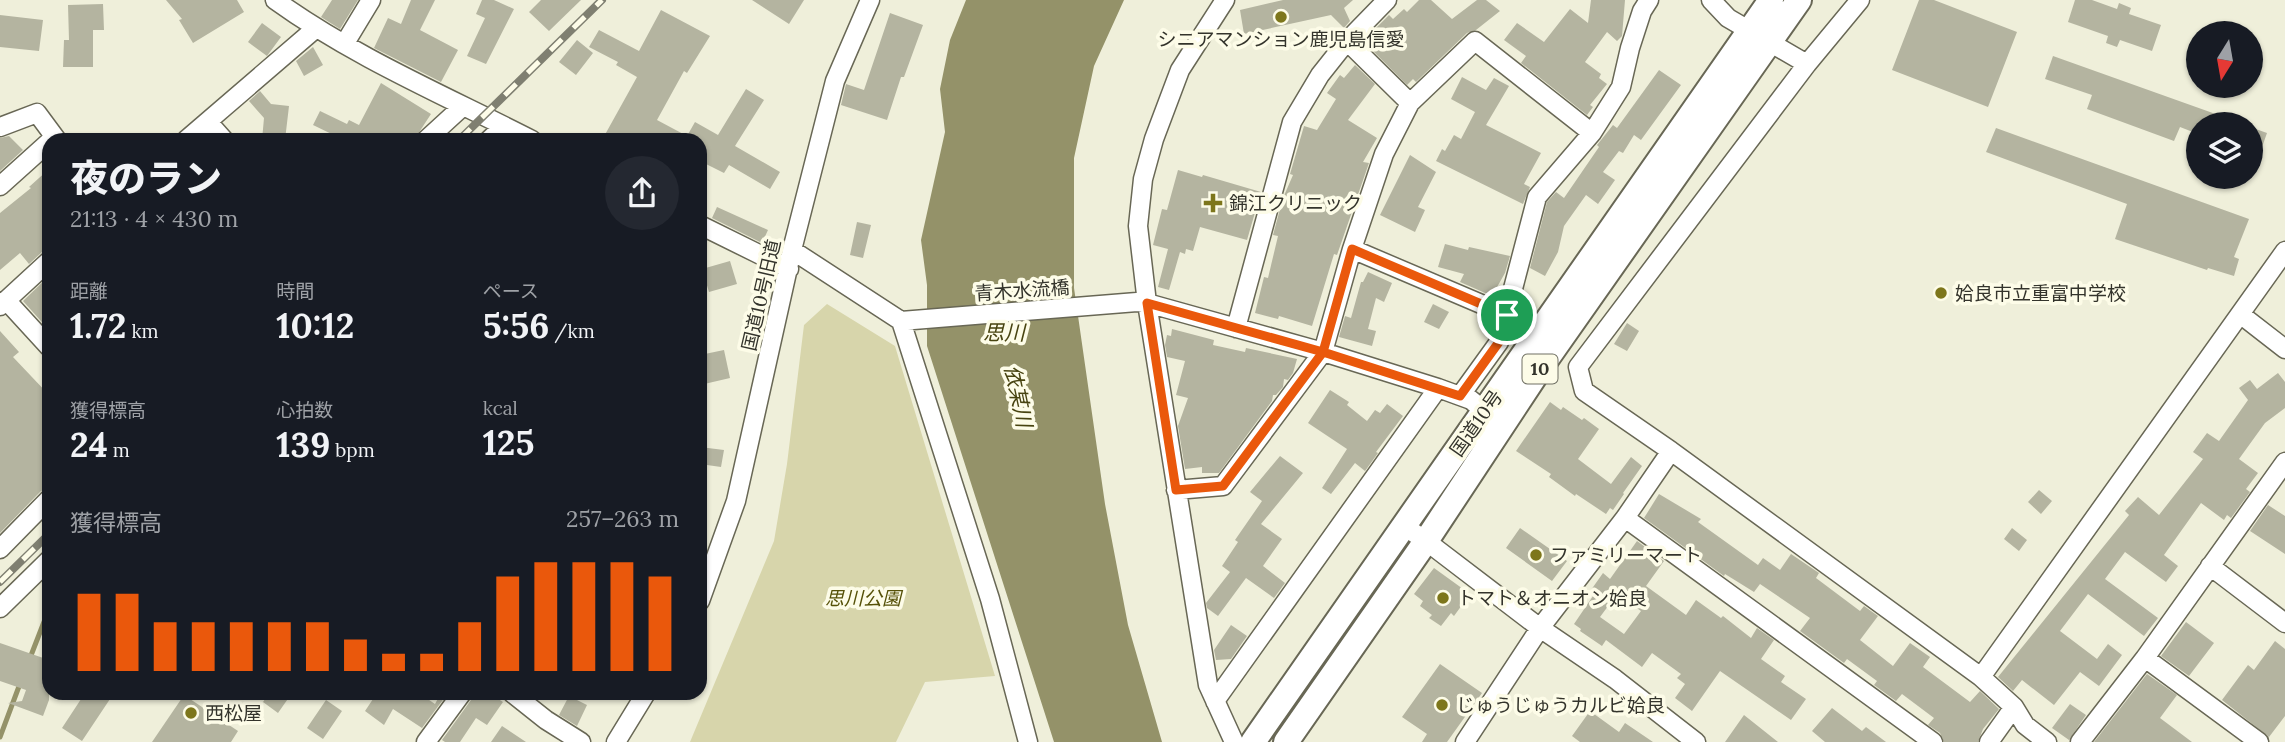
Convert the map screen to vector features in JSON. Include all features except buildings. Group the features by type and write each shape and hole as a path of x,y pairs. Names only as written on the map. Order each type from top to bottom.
{"highway":[{"name":"国道10号","path":"1759,36 1771,0"},
{"name":"国道10号","path":"1253,742 1404,527 1493,418 1759,36 1799,0"},
{"name":"国道10号","path":"1286,742 1426,541 1493,418"}],"street":[{"path":"275,0 315,29 518,133"},
{"path":"345,43 371,0"},
{"name":"国道10号旧道","path":"707,582 736,501 792,250 835,82 870,0"},
{"path":"1225,0 1180,70 1154,139 1143,178 1138,226 1142,303 1208,685 1234,742"},
{"path":"1236,328 1292,122 1320,75 1347,41 1387,0"},
{"path":"1460,396 1499,342 1537,197 1592,133 1621,87 1630,48 1642,11 1649,0"},
{"path":"1711,0 1727,18 1807,64"},
{"path":"1860,0 1807,64 1578,367 1584,391 1671,451 1981,677 2014,707 2025,725 2047,742"},
{"path":"195,133 315,29"},
{"path":"1347,41 1410,103"},
{"path":"1176,490 1223,486 1323,352 1352,249 1384,154 1410,103 1475,41 1592,133"},
{"path":"434,133 463,107"},
{"path":"0,127 37,113 49,133"},
{"path":"208,122 218,133"},
{"path":"496,133 504,126"},
{"path":"0,186 42,150"},
{"path":"707,229 789,270"},
{"path":"1352,249 1507,315"},
{"path":"792,250 906,320 990,599 1028,742"},
{"path":"1981,677 2285,251"},
{"path":"42,267 3,303 42,340"},
{"name":"青木水流橋","path":"906,320 1142,303 1323,352 1437,388 1471,400 1493,418"},
{"path":"2240,314 2285,349"},
{"path":"1215,702 1437,388"},
{"path":"1465,742 1540,628 1625,517 1671,451"},
{"path":"2080,742 2145,658 2210,566 2279,484 2285,462"},
{"path":"0,549 42,506"},
{"path":"1625,517 1933,742"},
{"path":"1404,527 1540,628 1615,679 1696,742"},
{"path":"2210,566 2285,623"},
{"path":"0,608 42,567"},
{"path":"2145,658 2259,742"},
{"path":"426,742 456,700"},
{"path":"521,700 581,742"},
{"path":"616,742 640,700"},
{"path":"1989,742 2014,707"}],"green space":[{"name":"思川公園","path":"827,304 895,346 995,676 925,682 896,742 690,742 774,541 787,464 804,325"}],"water":[{"name":"思川","path":"966,0 1124,0 1094,66 1074,158 1074,288 1105,504 1128,625 1162,742 1054,742 927,346 927,285 921,240 945,132 940,89 950,40"}],"waterway":[{"path":"30,658 42,627"},
{"path":"0,737 21,681"}],"railway":[{"path":"466,133 602,0"},
{"path":"0,582 42,541"}],"place":[{"name":"シニアマンション鹿児島信愛","path":"1281,17"},
{"name":"錦江クリニック","path":"1213,203"},
{"name":"姶良市立重富中学校","path":"1941,293"},
{"name":"ファミリーマート","path":"1536,555"},
{"name":"トマト＆オニオン姶良","path":"1443,598"},
{"name":"じゅうじゅうカルビ姶良","path":"1442,705"},
{"name":"西松屋","path":"191,713"}],"route":[{"path":"1507,315 1352,249 1323,352 1223,486 1176,490 1147,303 1323,352 1460,396 1499,342 1507,315"}],"water label":[{"name":"依某川","path":"1018,396"}]}
